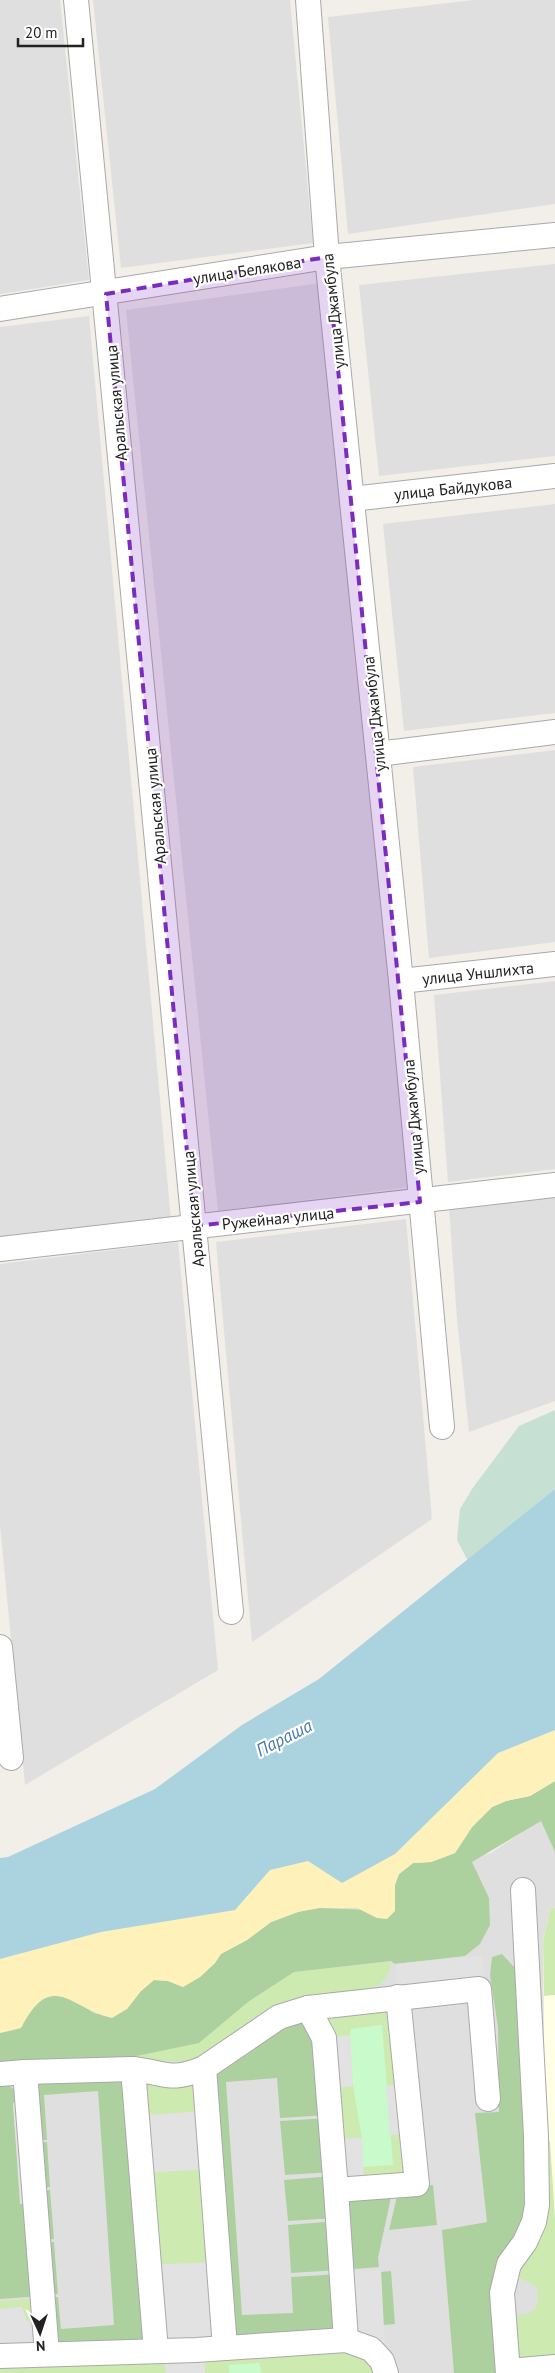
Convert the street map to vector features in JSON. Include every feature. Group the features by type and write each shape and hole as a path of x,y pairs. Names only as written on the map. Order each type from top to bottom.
{"street":[{"name":"Аральская улица","path":"76,0 106,294 231,1612"},
{"name":"улица Джамбула","path":"308,0 327,257 401,981 442,1427"},
{"name":"улица Белякова","path":"0,309 106,294 327,257 555,235"},
{"name":"улица Байдукова","path":"352,499 555,476"},
{"path":"378,754 555,732"},
{"name":"улица Уншлихта","path":"401,981 555,964"},
{"name":"Ружейная улица","path":"0,1250 555,1185"},
{"path":"0,1647 11,1758"},
{"path":"523,1890 543,2113 537,2205 534,2222 525,2242 510,2264 502,2293 508,2372 555,2367"},
{"path":"0,2074 133,2069 148,2070 164,2076 184,2076 204,2068 279,2017 308,2008 480,1989 488,2099"},
{"path":"336,2190 417,2184 398,1997"},
{"path":"308,2008 324,2038 346,2340"},
{"path":"204,2068 225,2348"},
{"path":"133,2069 156,2351"},
{"path":"25,2072 47,2354"},
{"path":"0,2356 225,2348 346,2340 371,2349 382,2361 386,2373"}],"highlighted area":[{"path":"327,257 420,1202 194,1226 106,294"}],"shaded area":[{"path":"0,0 60,0 89,280 0,294"},
{"path":"93,0 290,0 313,243 121,268"},
{"path":"474,0 555,0 555,204 348,234 328,17"},
{"path":"555,264 555,456 379,476 359,285"},
{"path":"321,283 411,1187 218,1211 126,310"},
{"path":"89,316 171,1221 0,1242 0,327"},
{"path":"555,504 555,713 404,731 383,524"},
{"path":"555,750 555,942 429,958 413,767"},
{"path":"555,981 555,1169 448,1182 434,995"},
{"path":"555,1193 555,1401 469,1432 457,1319 449,1207"},
{"path":"406,1219 432,1519 252,1642 216,1242"},
{"path":"178,1242 218,1670 25,1785 0,1525 0,1264"},
{"path":"555,1410 555,1489 468,1561 457,1540 460,1509 472,1489 519,1426"},
{"path":"555,1810 555,2373 0,2373 0,1984 491,1853"},
{"path":"555,1907 555,2268 545,2134 543,1941 550,1909"},
{"path":"482,1955 486,1988 398,1997 395,1964"},
{"path":"350,2035 353,2086 328,2089 326,2038"},
{"path":"25,2072 35,2204 20,2204 13,2103 19,2101 17,2091 11,2086 1,2083"},
{"path":"408,2083 412,2134 390,2135 386,2086"},
{"path":"207,2111 211,2169 141,2173 137,2116"},
{"path":"362,2138 364,2188 336,2190 332,2139"},
{"path":"217,2262 225,2348 204,2350 205,2373 166,2373 149,2265"},
{"path":"381,2270 387,2373 359,2343 341,2272"},
{"path":"22,2307 27,2321 32,2324 44,2323 47,2354 0,2356 0,2309"}],"green space":[{"path":"555,1781 555,1852 541,1821 472,1862 489,1898 490,1925 480,1944 465,1956 395,1964 391,1961 294,1972 248,2002 199,2043 122,2059 0,2068 0,2033 20,2028 26,2017 39,2002 46,1998 54,1996 72,2000 97,2014 120,2011 127,2009 141,1991 154,1980 168,1981 183,1987 200,1977 215,1963 220,1954 247,1940 271,1922 298,1912 319,1908 395,1911 395,1885 399,1874 413,1863 431,1862 455,1853 472,1827 492,1807 506,1801 530,1796"},
{"path":"555,1907 555,1995 544,1996 543,1941 550,1909"},
{"path":"502,1954 516,1969 529,2184 501,2373 454,2373 442,2230 487,2222 475,2113 499,2112 498,2028 490,1975 492,1957"},
{"path":"391,1961 389,1973 382,1983 372,1988 315,1997 258,2015 206,2054 187,2062 122,2059 248,2002 294,1972"},
{"path":"384,2009 395,2017 404,2083 386,2086 410,2134 413,2172 364,2185 362,2139 335,2139 330,2089 350,2036 326,2038 323,2015"},
{"path":"298,2021 311,2026 329,2115 280,2118 277,2078 226,2082 242,2315 293,2313 291,2277 340,2274 344,2338 226,2346 206,2077 283,2025"},
{"path":"382,2025 393,2165 363,2167 362,2138 353,2086 350,2035 351,2029"},
{"path":"122,2071 153,2340 56,2348 45,2298 58,2297 61,2329 114,2325 98,2091 44,2095 47,2140 32,2140 36,2084"},
{"path":"136,2074 202,2080 204,2111 139,2116"},
{"path":"0,2083 8,2085 13,2089 20,2101 13,2103 21,2204 34,2204 41,2296 0,2299"},
{"path":"329,2118 333,2172 285,2175 280,2121"},
{"path":"550,2141 555,2218 555,2360 516,2359 513,2316 527,2314 535,2309 538,2299 537,2288 529,2282 519,2279 525,2258 543,2142"},
{"path":"47,2142 50,2187 36,2188 32,2143"},
{"path":"208,2169 214,2262 151,2265 144,2172"},
{"path":"333,2176 336,2218 288,2221 284,2180"},
{"path":"433,2185 437,2225 389,2230 399,2188"},
{"path":"393,2188 378,2258 379,2267 342,2270 342,2195"},
{"path":"50,2190 54,2239 40,2241 37,2191"},
{"path":"337,2221 340,2270 291,2273 288,2225"},
{"path":"54,2242 58,2294 44,2295 40,2243"},
{"path":"391,2271 395,2324 383,2325 381,2272"},
{"path":"41,2298 43,2323 27,2321 22,2307 0,2309 0,2301"},
{"path":"346,2343 383,2373 205,2373 204,2352"},
{"path":"165,2354 166,2373 0,2373 0,2364"},
{"path":"259,2363 262,2373 229,2373 229,2365"}],"sand":[{"path":"555,1730 555,1781 530,1796 506,1801 492,1807 472,1827 455,1853 431,1862 413,1863 399,1874 395,1885 395,1911 387,1919 377,1918 357,1908 319,1908 298,1912 271,1922 247,1940 221,1954 215,1963 200,1977 183,1987 168,1981 154,1980 141,1991 127,2009 112,2018 62,1997 52,1996 42,2000 32,2010 21,2028 0,2033 0,1959 101,1932 235,1910 270,1869 308,1861 395,1854 498,1753"}],"water":[{"name":"Параша","path":"555,1489 555,1730 498,1753 395,1854 342,1883 308,1861 270,1870 235,1910 101,1932 0,1959 0,1858 8,1857 155,1789 242,1725 319,1679"}]}
